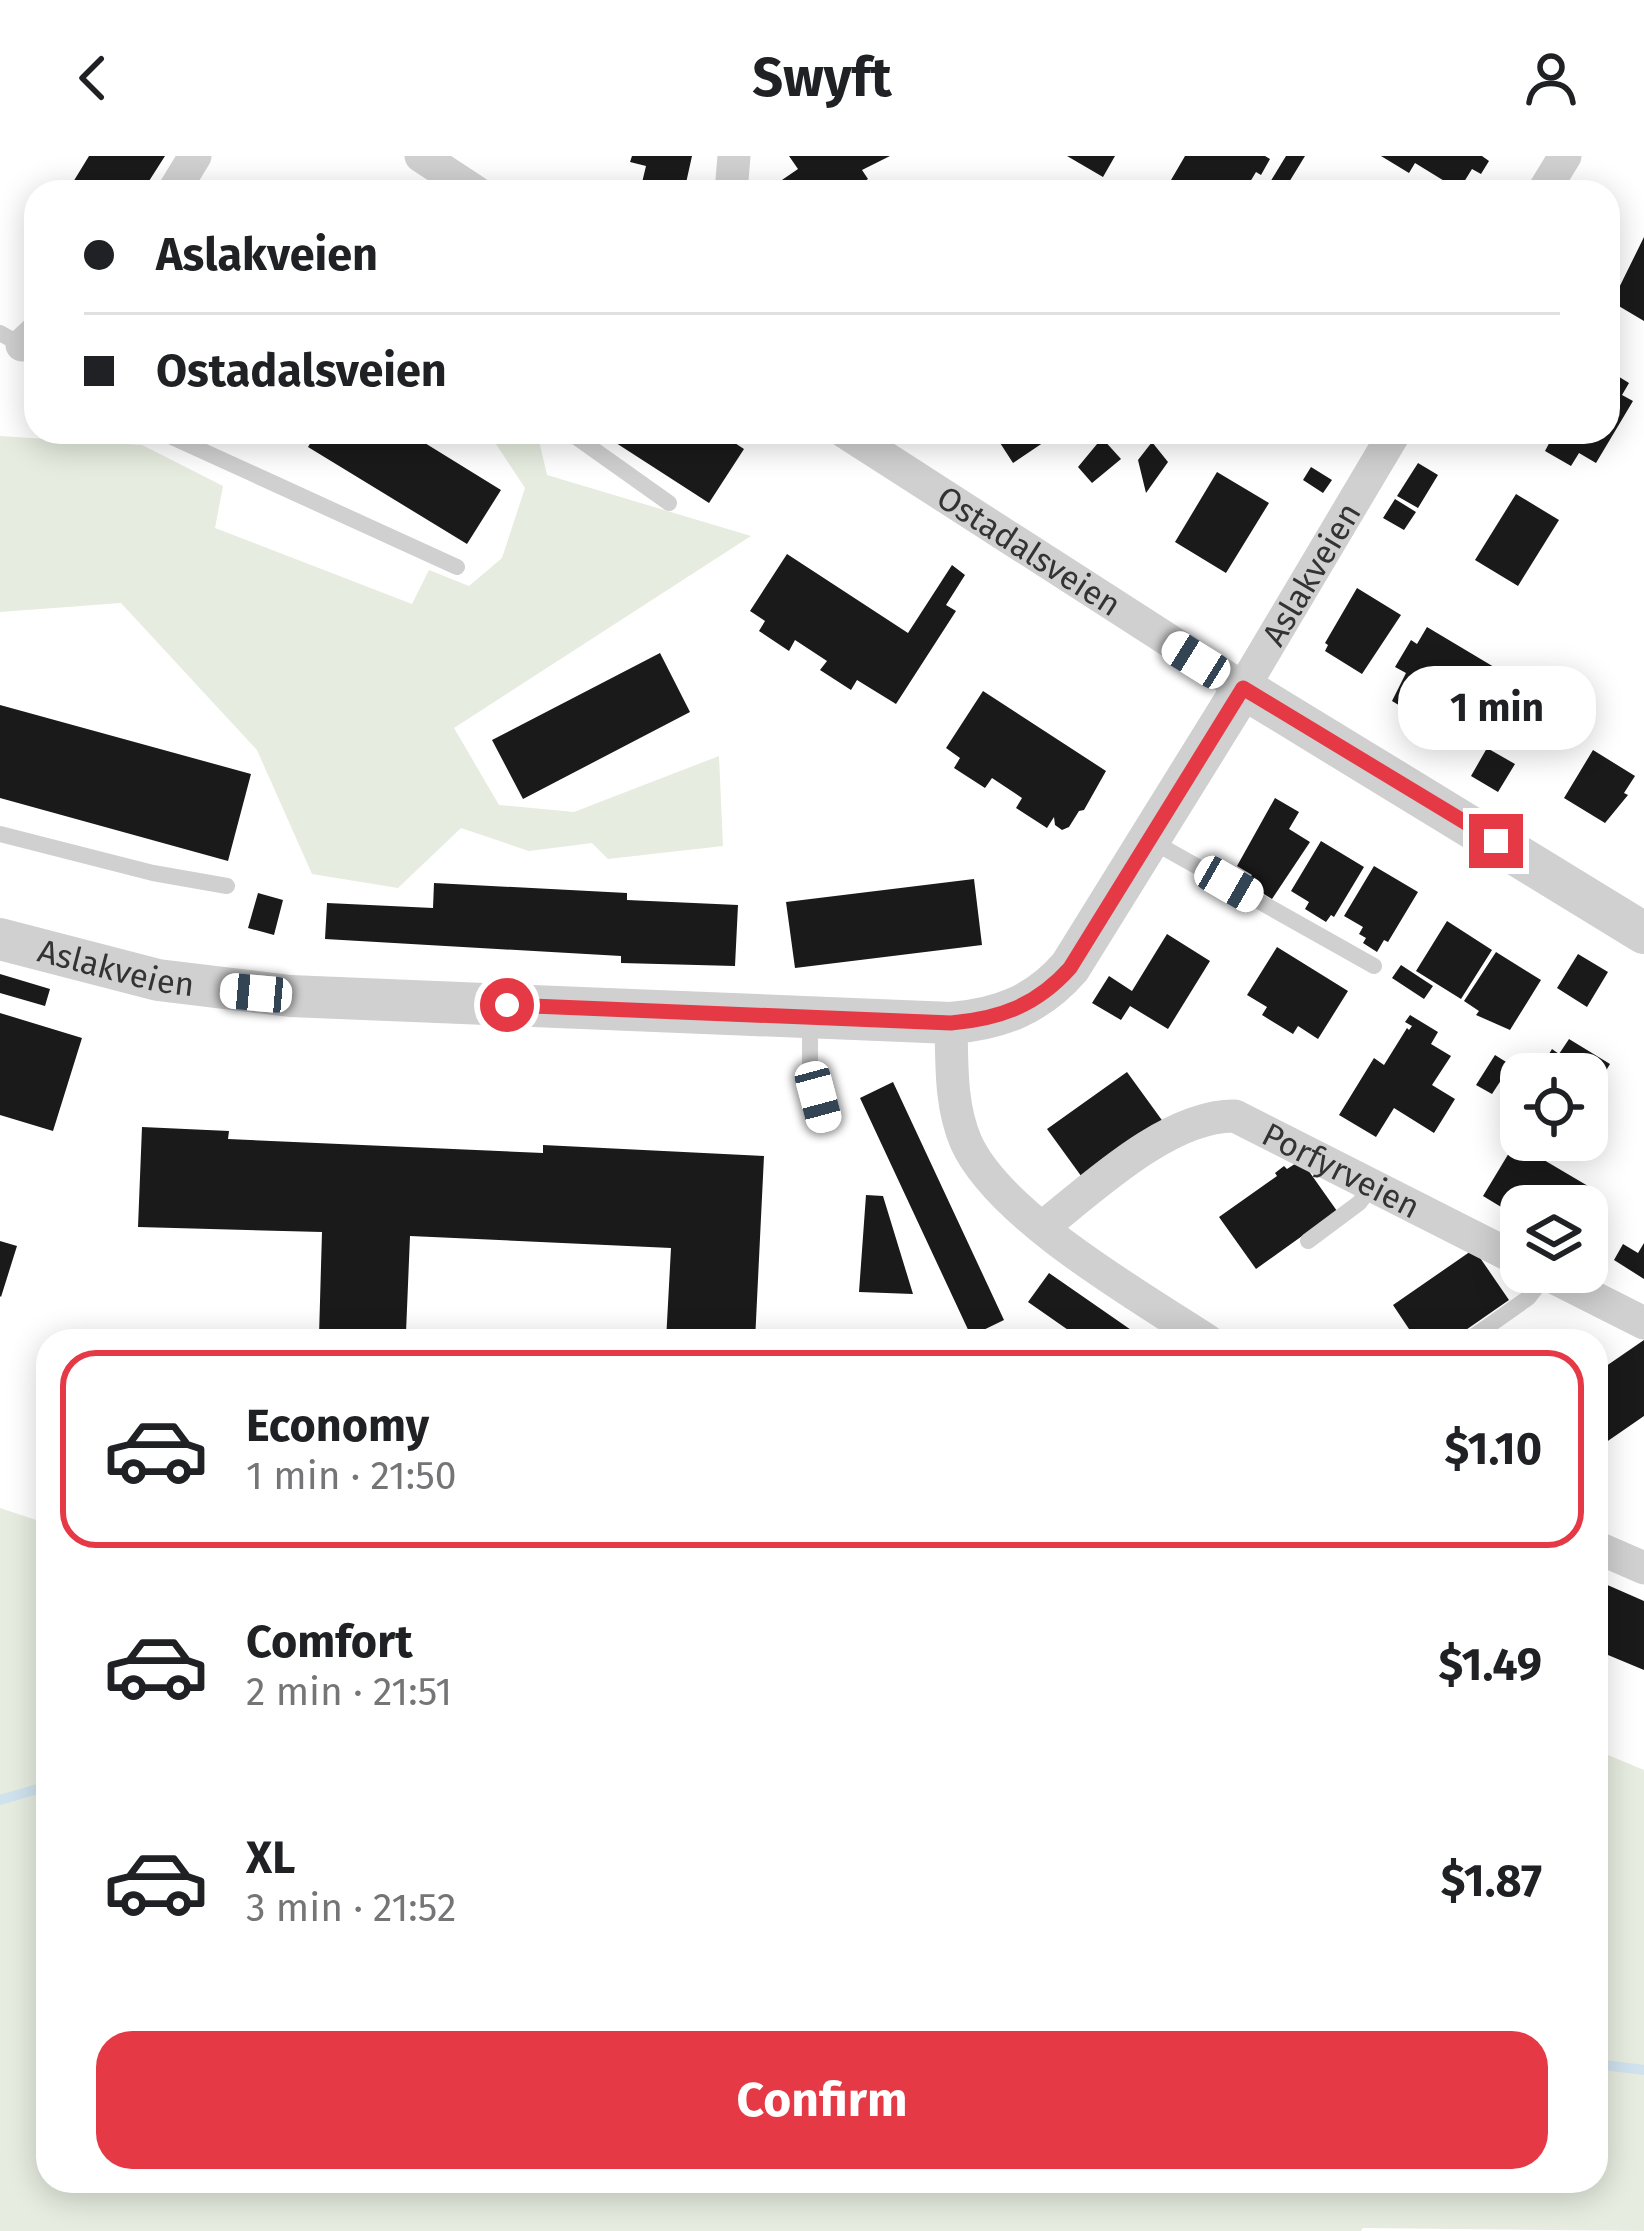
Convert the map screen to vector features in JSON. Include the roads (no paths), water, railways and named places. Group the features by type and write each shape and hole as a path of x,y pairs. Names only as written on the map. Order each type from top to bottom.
{"street":[{"path":"421,156 458,180"},
{"name":"Ostadalsveien","path":"863,444 1243,688 1644,933"},
{"name":"Aslakveien","path":"0,939 116,971 226,991 951,1023 1002,1015 1054,986 1070,968 1388,444"},
{"path":"951,1023 952,1073 965,1141 994,1187 1043,1228 1190,1329"},
{"name":"Porfyrveien","path":"1043,1228 1167,1135 1216,1115 1257,1124 1500,1250"},
{"name":"Porfyrveien","path":"1585,1293 1644,1323"},
{"path":"1608,1552 1644,1568"}],"lane":[{"path":"187,444 457,567"},
{"path":"586,444 669,503"},
{"path":"0,834 227,886"},
{"path":"1150,839 1374,966"},
{"path":"810,1017 810,1072 824,1122"},
{"path":"1308,1241 1359,1203 1373,1185"},
{"path":"1484,1329 1530,1293"}],"waterway":[{"path":"0,1800 36,1790"},
{"path":"1608,2066 1644,2070"}]}
